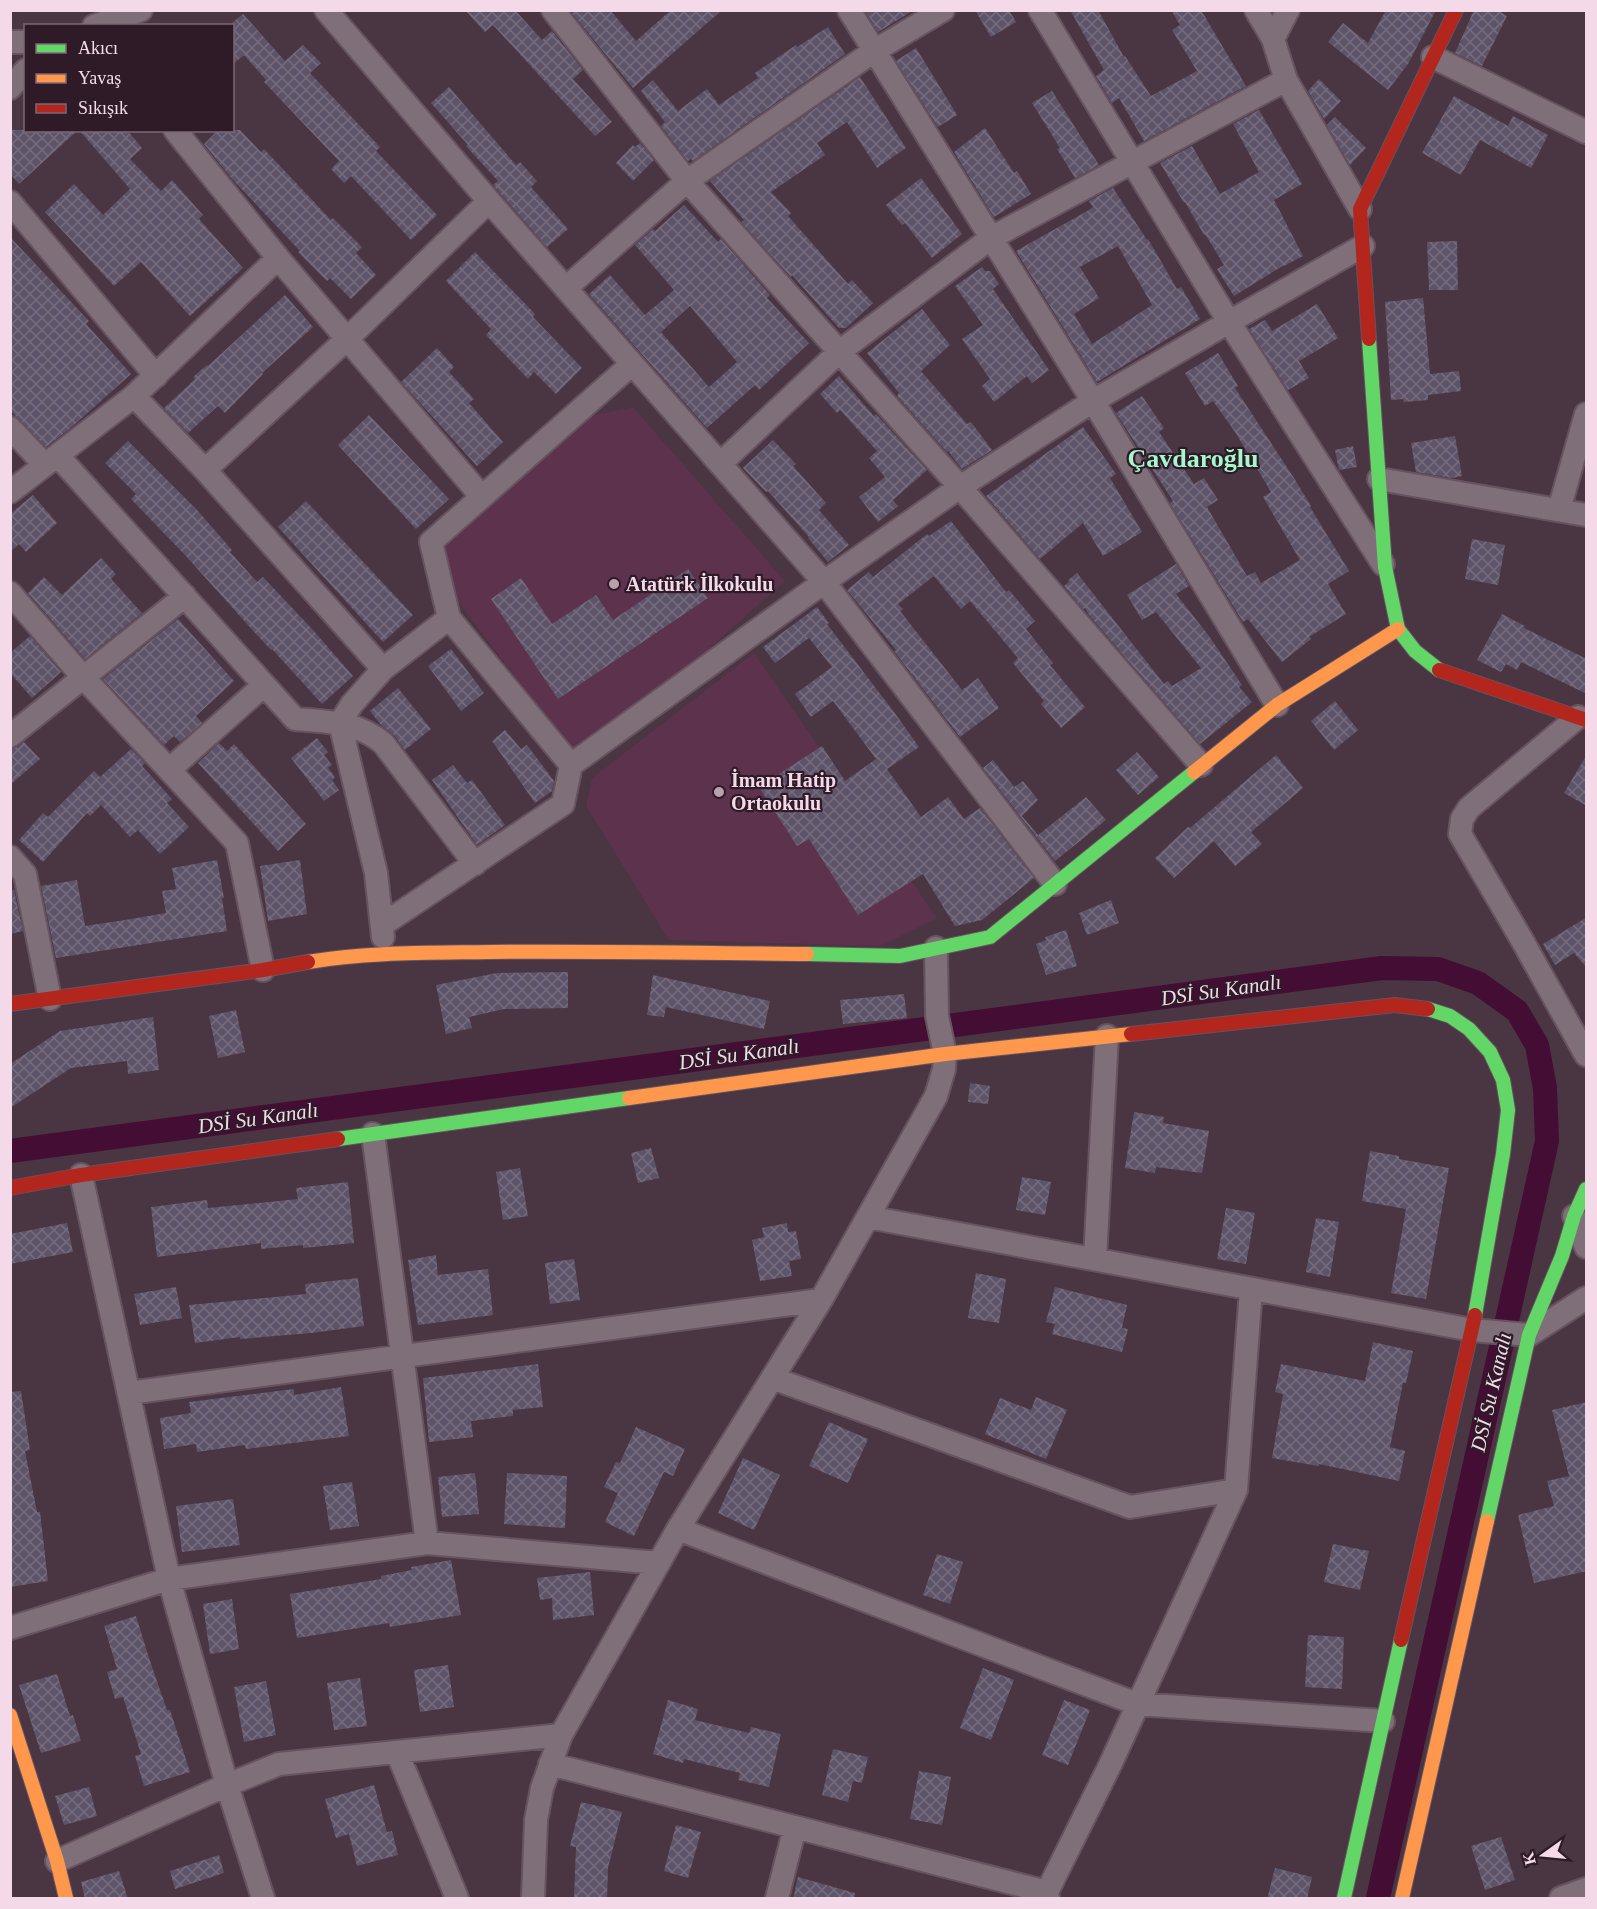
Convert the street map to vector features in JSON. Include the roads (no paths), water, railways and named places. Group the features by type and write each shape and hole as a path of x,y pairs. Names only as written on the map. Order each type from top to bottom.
{"street":[{"path":"100,24 141,10"},
{"path":"326,10 489,201 824,582 1055,884"},
{"path":"553,10 687,181 960,487 1201,765"},
{"path":"849,10 1093,401 1277,705"},
{"path":"566,288 687,181 874,51 944,10"},
{"path":"1040,10 1228,321 1385,567"},
{"path":"1256,10 1273,39 1287,80 1360,209 1385,567 1398,629 1414,651 1436,669 1582,718"},
{"path":"1273,39 1288,10"},
{"path":"1360,209 1456,10"},
{"path":"1433,57 1587,132"},
{"path":"10,88 24,72"},
{"path":"720,464 839,352 991,238 1287,80"},
{"path":"177,132 278,258 482,497"},
{"path":"205,470 347,339 489,201"},
{"path":"10,202 156,375"},
{"path":"382,925 563,804 571,765 960,487 1093,401 1228,321 1363,246"},
{"path":"10,492 135,396 278,258"},
{"path":"571,765 449,618 431,543 632,364"},
{"path":"135,396 205,470 382,669"},
{"path":"1559,510 1587,414"},
{"path":"10,428 51,460 185,596 295,719 340,723 366,730 383,743 475,864"},
{"path":"1379,479 1587,515"},
{"path":"10,593 83,678 237,843 263,970"},
{"path":"10,736 185,596"},
{"path":"384,954 376,873 340,723 352,704 382,669 449,618"},
{"path":"10,1004 263,970 337,957 384,954 590,951 900,956 990,938 1277,705 1398,629"},
{"path":"169,770 264,685"},
{"path":"1582,718 1469,808 1462,819 1460,834 1587,1055"},
{"path":"10,857 25,874 50,999"},
{"path":"533,1899 536,1820 542,1788 561,1735 678,1529 821,1300 936,1096 944,1069 945,1054 937,1016 936,948"},
{"path":"10,1188 81,1175 945,1054 1395,1005 1423,1007 1450,1016 1469,1029 1490,1052 1503,1080 1508,1110 1503,1154 1472,1330 1344,1899"},
{"path":"1095,1259 1107,1036"},
{"path":"373,1134 427,1543"},
{"path":"81,1175 169,1579 227,1785 263,1899"},
{"path":"1402,1899 1529,1335 1562,1256 1574,1216 1587,1189"},
{"path":"1574,1216 1587,1247"},
{"path":"868,1217 1472,1330 1529,1335 1587,1298"},
{"path":"550,1764 1048,1895 1236,1490 1251,1289"},
{"path":"129,1393 821,1300"},
{"path":"772,1378 1130,1507 1236,1490"},
{"path":"678,1529 1137,1704 1383,1721"},
{"path":"10,1628 169,1579 427,1543 659,1563"},
{"path":"10,1715 57,1861 66,1899"},
{"path":"57,1861 279,1764 561,1735"},
{"path":"398,1752 457,1899"},
{"path":"777,1899 795,1827"},
{"path":"1561,1899 1587,1889"}],"waterway":[{"name":"DSİ Su Kanalı","path":"10,1151 1382,968 1438,969 1478,983 1517,1011 1537,1045 1545,1088 1547,1141 1378,1898"}],"place":[{"name":"Atatürk İlkokulu","path":"614,584"},
{"name":"İmam Hatip Ortaokulu","path":"719,792"}],"district":[{"name":"Çavdaroğlu","path":"1193,458"}]}
